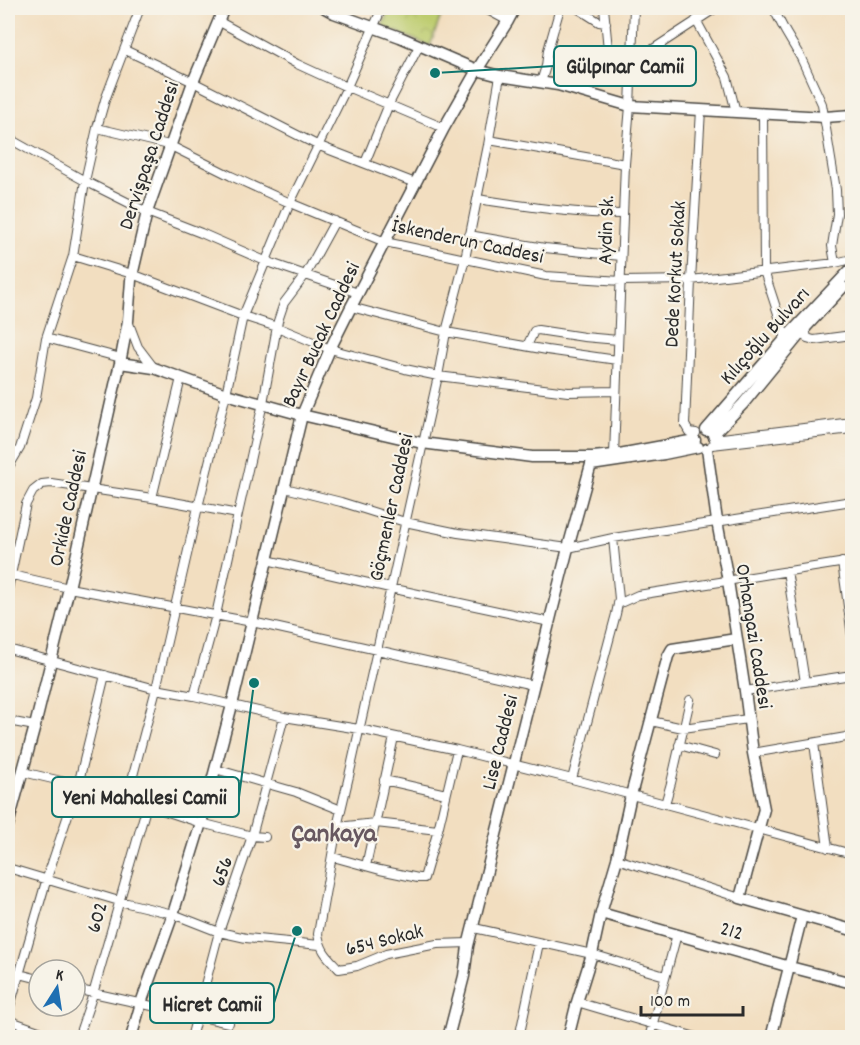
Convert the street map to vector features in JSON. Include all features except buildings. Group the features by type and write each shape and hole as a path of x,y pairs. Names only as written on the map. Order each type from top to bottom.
{"street":[{"path":"8,468 20,448 36,398 46,338 73,256 85,181 105,100 140,8"},
{"name":"Dervişpaşa Caddesi","path":"120,361 128,321 132,274 147,212 169,145 224,8"},
{"path":"126,802 156,689 243,316 290,203 347,87 382,8"},
{"path":"484,8 508,21"},
{"name":"Bayır Bucak Caddesi","path":"131,1038 201,823 302,415 330,349 415,183 477,70 515,8"},
{"path":"541,82 560,8"},
{"path":"577,8 599,22 606,23"},
{"path":"604,8 610,70"},
{"name":"Aydin Sk.","path":"614,455 625,164 634,8"},
{"path":"558,85 576,83 632,60 716,8"},
{"path":"774,8 822,104 836,190 837,214 832,246 835,263"},
{"path":"848,8 852,15"},
{"path":"331,9 477,70 558,85 630,106 825,117 852,114"},
{"path":"696,20 727,77 736,112"},
{"path":"218,21 297,64 444,128"},
{"path":"365,163 389,104 419,46"},
{"path":"125,50 317,145 415,183"},
{"name":"Göçmenler Caddesi","path":"320,945 318,934 337,827 446,332 465,259 500,76"},
{"name":"Dede Korkut Sokak","path":"702,110 691,280 685,425 689,432 705,440"},
{"path":"763,113 764,271 786,338"},
{"name":"İskenderun Caddesi","path":"97,128 169,145 290,203 385,242 546,276 621,281 691,280 852,259"},
{"path":"8,138 147,212 265,261 358,293"},
{"path":"489,140 625,164"},
{"path":"477,199 573,212 623,214"},
{"path":"194,696 216,615 263,403 278,321 284,303 306,274 334,221"},
{"path":"469,235 545,248 621,256"},
{"path":"73,256 132,274 330,349 405,369 438,376 568,392 616,391"},
{"name":"Kılıçoğlu Bulvarı","path":"705,440 786,338 852,268"},
{"name":"Kılıçoğlu Bulvarı","path":"705,440 743,404 805,328 852,277"},
{"path":"351,307 446,332 617,360"},
{"name":"Dervişpaşa Caddesi","path":"128,321 138,347 154,368"},
{"path":"805,328 807,338 814,340 852,335"},
{"path":"527,346 534,331 538,330 618,340"},
{"path":"46,338 120,361 154,368 226,394 302,415 422,443 532,457 592,461 664,454 705,440 852,429"},
{"name":"Orkide Caddesi","path":"8,825 52,661 120,361"},
{"path":"152,498 181,378"},
{"path":"592,461 614,455 705,440 852,422"},
{"name":"Orhangazi Caddesi","path":"705,440 753,753 764,809 740,898"},
{"name":"Lise Caddesi","path":"448,1038 533,684 592,461"},
{"path":"8,589 9,574 26,504 33,491 42,484 51,483 152,498 238,514"},
{"path":"285,488 405,522 458,533 568,548 613,538 852,501"},
{"path":"572,779 619,599 613,538"},
{"path":"267,560 549,622"},
{"path":"618,604 638,595 852,561"},
{"path":"842,562 852,636"},
{"path":"787,571 805,682"},
{"path":"9,574 69,588 252,622 533,684"},
{"path":"568,1038 617,859 668,656 672,649 736,639"},
{"path":"8,649 156,689 284,717 359,729 514,763 852,854"},
{"path":"8,1013 47,878 78,785 105,675"},
{"path":"745,691 852,675"},
{"path":"665,804 690,700"},
{"name":"656","path":"191,1038 219,932 252,836 284,717"},
{"path":"651,721 683,728 748,719"},
{"path":"8,721 35,726"},
{"path":"753,753 852,736"},
{"path":"366,866 394,737"},
{"path":"814,743 828,848"},
{"path":"680,745 715,755"},
{"path":"333,857 381,870 424,878 457,750"},
{"path":"215,769 296,792 341,810"},
{"path":"23,772 78,785 126,802 147,805 201,823 252,836 265,837"},
{"path":"384,780 446,794"},
{"name":"602","path":"78,1038 93,994 147,805"},
{"path":"337,827 376,823 438,830"},
{"path":"617,859 852,930"},
{"path":"8,868 119,901 173,914 219,932 246,938 320,945"},
{"name":"212","path":"601,913 790,968 852,983"},
{"path":"771,1038 802,916"},
{"path":"474,928 592,954 665,976"},
{"path":"649,1038 677,934"},
{"name":"654 Sokak","path":"320,945 339,969 357,966 386,954 437,944 469,943"},
{"path":"519,1038 539,943"},
{"path":"8,971 27,976"},
{"path":"87,992 229,1023"},
{"path":"577,1002 699,1038"},
{"path":"8,1020 58,1038"}],"green space":[{"path":"390,8 420,8 441,16 430,46 382,26"}],"place":[{"name":"Gülpınar Camii","path":"435,73"},
{"name":"Yeni Mahallesi Camii","path":"254,683"},
{"name":"Hicret Camii","path":"297,931"}],"district":[{"name":"Çankaya","path":"334,832"}]}
